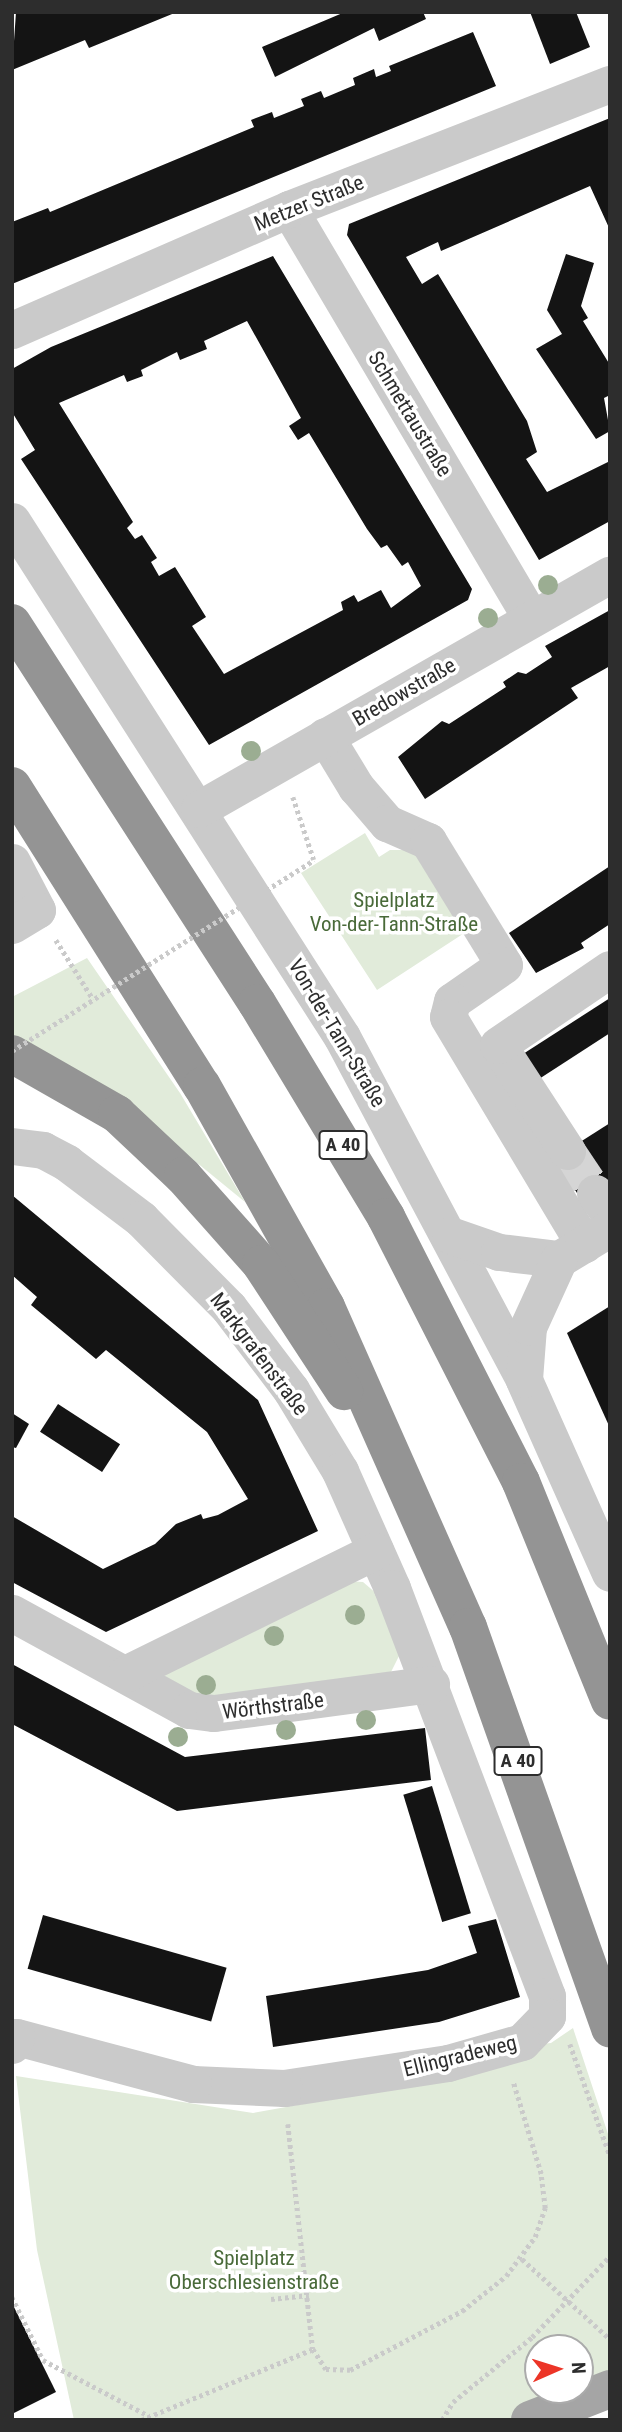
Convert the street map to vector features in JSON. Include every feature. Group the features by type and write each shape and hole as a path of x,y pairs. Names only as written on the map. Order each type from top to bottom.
{"highway":[{"name":"A 40","path":"12,623 257,1003 386,1217 521,1482 610,1701"},
{"name":"A 40","path":"12,786 215,1109 326,1307 414,1498 527,1787 610,2029"},
{"path":"12,1053 117,1114 183,1176 261,1264 414,1498"}],"main road":[{"path":"530,2420 610,2389"}],"street":[{"name":"Metzer Straße","path":"12,330 289,209 610,84"},
{"name":"Schmettaustraße","path":"289,209 531,619"},
{"name":"Von-der-Tann-Straße","path":"12,521 199,809 342,1037 450,1235 524,1380 610,1573"},
{"name":"Bredowstraße","path":"199,809 610,575"},
{"path":"325,736 356,787 387,823 428,841 503,965 452,1001 448,1017 594,1238"},
{"path":"12,862 24,917"},
{"path":"567,1151 498,1045 610,969"},
{"name":"Markgrafenstraße","path":"12,1146 43,1150 67,1163 142,1219 229,1308 291,1390 340,1471 431,1684"},
{"path":"450,1235 499,1252 594,1238"},
{"path":"524,1380 535,1305 594,1238"},
{"path":"125,1674 375,1550"},
{"name":"Wörthstraße","path":"12,1613 189,1710 214,1713 431,1684"},
{"path":"431,1684 547,1996 547,2016"},
{"name":"Ellingradeweg","path":"14,2041 193,2084 239,2090 284,2088 402,2071 502,2047 536,2033 547,2016"}],"path":[{"path":"12,1053 314,860 292,793"},
{"path":"59,944 93,999"},
{"path":"547,2016 578,2057 610,2156"},
{"path":"284,2088 313,2349 326,2369 350,2370 462,2311 522,2259 542,2223 545,2190 502,2047"},
{"path":"442,2420 453,2402 522,2347 610,2256"},
{"path":"522,2259 565,2301 610,2339"},
{"path":"271,2299 309,2295"},
{"path":"12,2297 43,2360 149,2416"},
{"path":"141,2420 313,2349"}],"green space":[{"name":"Spielplatz Von-der-Tann-Straße","path":"365,833 379,857 390,850 424,850 472,928 377,990 301,873"},
{"path":"87,958 180,1093 245,1202 114,1095 12,1037 12,997"},
{"path":"347,1581 363,1582 377,1594 400,1654 389,1676 206,1700 168,1683 164,1673"},
{"name":"Spielplatz Oberschlesienstraße","path":"573,2028 610,2140 610,2387 594,2393 594,2334 524,2334 524,2404 566,2404 524,2420 74,2420 37,2250 16,2076 253,2113 470,2074 532,2045 551,2043"}],"building":[{"path":"16,12 177,12 89,48 85,40 12,70"},
{"path":"345,12 423,12 426,19 379,41 374,28 275,77 262,47"},
{"path":"530,12 576,12 590,47 550,64"},
{"path":"473,32 496,86 12,284 12,222 48,208 50,212 254,127 251,120 272,112 274,118 304,106 301,99 321,91 324,98 355,85 353,78 374,69 376,77 391,71 389,66"},
{"path":"610,118 610,230 590,186 441,251 438,242 406,257 422,284 438,274 527,421 537,452 526,459 547,492 610,461 610,521 539,560 347,235 349,224"},
{"path":"566,254 594,263 581,306 588,318 583,321 610,365 610,395 604,398 610,431 596,439 536,349 562,334 547,310"},
{"path":"273,256 472,589 468,600 209,745 21,459 35,450 12,412 12,369 51,347","holes":["247,321 301,418 289,426 298,440 309,433 367,529 381,548 387,545 402,566 408,562 421,586 391,608 381,590 358,602 354,595 341,602 343,610 224,674 192,626 206,617 175,567 159,576 151,562 157,558 142,535 135,539 127,528 133,522 59,403 124,375 127,382 143,376 141,370 177,352 180,360 207,349 204,341"]},
{"path":"610,610 610,666 571,688 578,698 425,799 398,757 442,721 449,724 506,687 503,682 518,672 526,674 552,657 545,646"},
{"path":"610,866 610,924 581,943 584,948 536,973 509,933"},
{"path":"610,998 610,1033 539,1079 523,1054"},
{"path":"610,1123 610,1183 582,1201 555,1158"},
{"path":"12,1195 258,1400 318,1531 106,1632 12,1582 12,1516 103,1569 155,1544 176,1524 201,1514 203,1519 218,1515 248,1499 207,1432 106,1350 96,1359 31,1305 37,1297 12,1275"},
{"path":"610,1306 610,1428 567,1333"},
{"path":"58,1404 120,1444 102,1472 40,1432"},
{"path":"12,1413 29,1424 16,1448 12,1447"},
{"path":"12,1664 185,1757 425,1728 431,1780 177,1811 12,1724"},
{"path":"432,1786 471,1913 442,1922 403,1795"},
{"path":"43,1915 227,1968 211,2021 28,1969"},
{"path":"496,1919 520,1997 439,2022 273,2047 266,1996 428,1970 477,1953 468,1926"},
{"path":"12,2303 56,2392 12,2414"}],"tunnel":[{"path":"567,1151 595,1193"}]}
